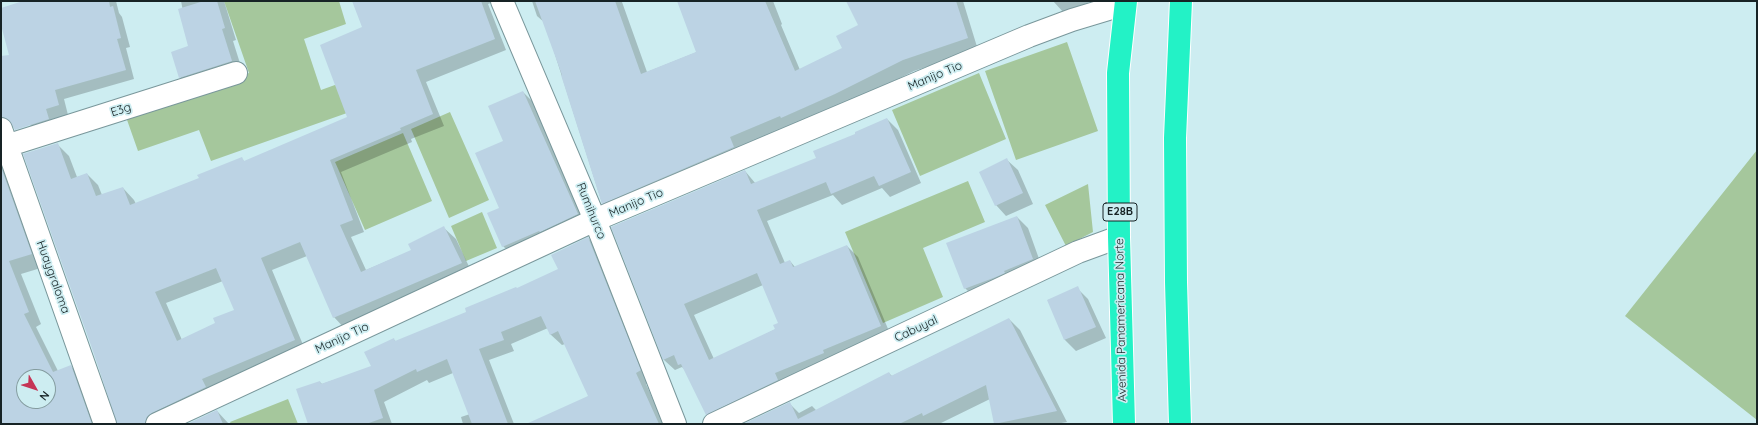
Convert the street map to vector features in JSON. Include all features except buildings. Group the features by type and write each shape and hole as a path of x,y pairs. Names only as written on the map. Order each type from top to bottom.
{"highway":[{"path":"1180,424 1176,282 1175,138 1181,1"},
{"name":"Avenida Panamericana Norte","path":"1124,424 1119,237 1118,73 1125,2"}],"street":[{"name":"Rumihurco","path":"502,1 595,220 675,424"},
{"name":"Manijo Tio","path":"157,424 595,220 1029,36 1125,2"},
{"name":"E3g","path":"4,138 236,73"},
{"name":"Huaygraloma","path":"4,138 105,424"},
{"name":"Cabuyal","path":"714,424 1078,252 1119,237"}],"green space":[{"path":"224,1 339,1 346,24 304,39 321,90 371,72 381,101 211,161 199,130 138,151 126,117 249,73"},
{"path":"1067,42 1098,131 1016,160 985,71"},
{"path":"979,73 1006,139 920,176 892,110"},
{"path":"450,112 489,200 449,218 411,129"},
{"path":"403,133 432,201 365,230 335,162"},
{"path":"1757,150 1757,420 1625,316"},
{"path":"968,181 985,222 923,248 943,297 883,323 845,232"},
{"path":"1088,184 1093,232 1066,246 1045,205"},
{"path":"482,212 497,248 466,261 451,226"},
{"path":"288,399 298,424 231,424 230,422"}]}
